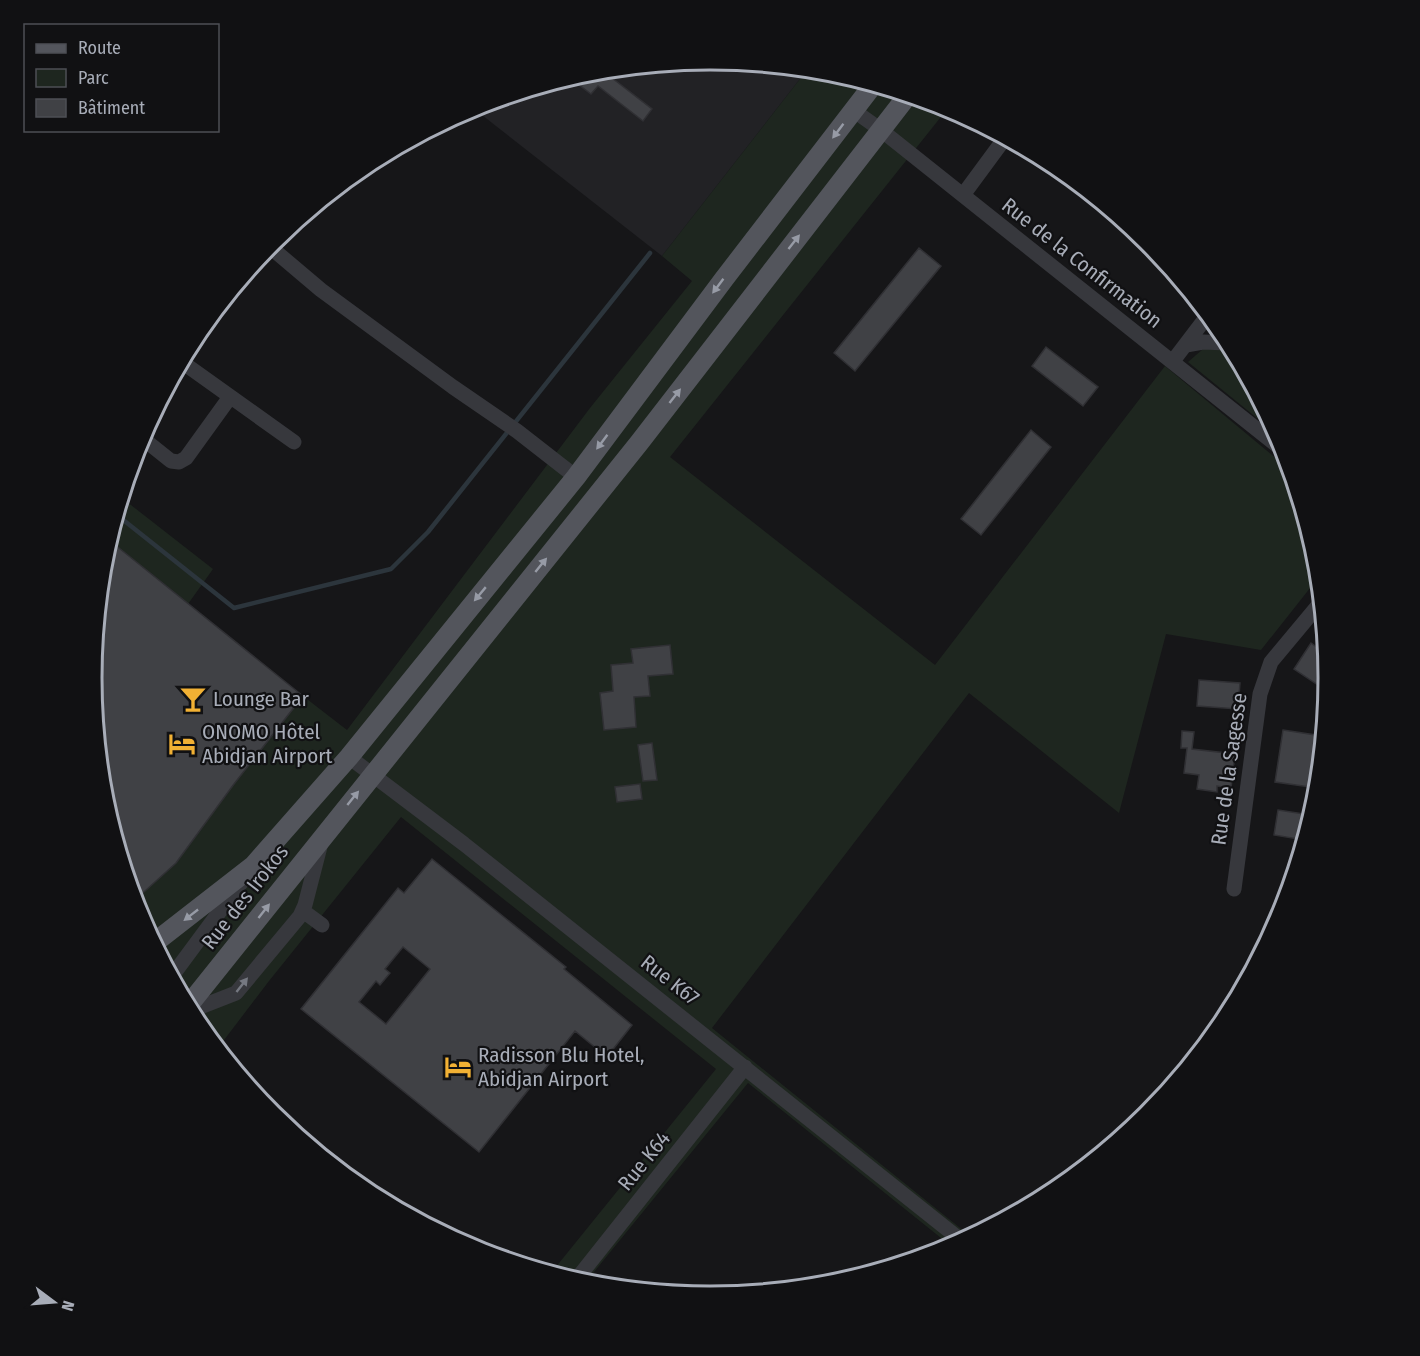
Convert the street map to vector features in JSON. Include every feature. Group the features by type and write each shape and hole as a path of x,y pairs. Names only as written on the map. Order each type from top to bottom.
{"main road":[{"path":"161,938 253,866 349,757 576,477 723,279 868,91"},
{"name":"Rue des Irokos","path":"194,998 639,443 902,102"},
{"path":"292,822 319,840"}],"street":[{"name":"Rue de la Confirmation","path":"853,110 1267,437"},
{"path":"963,195 1000,145"},
{"path":"276,252 321,290 453,387 512,427 576,477"},
{"path":"1173,361 1202,323"},
{"path":"1186,345 1217,343"},
{"path":"188,367 294,442"},
{"path":"150,444 171,461 178,462 186,458 230,398"},
{"name":"Rue de la Sagesse","path":"1234,889 1260,694 1271,662 1313,610"},
{"name":"Rue K67","path":"349,757 464,844 953,1234"},
{"path":"200,1007 236,993 303,911 319,840"},
{"path":"177,969 253,866"},
{"path":"303,911 322,925"},
{"name":"Rue K64","path":"582,1272 745,1067"}],"shaded area":[{"path":"710,70 801,78 662,256 482,115 553,91 631,76"}],"green space":[{"path":"801,78 867,91 941,117 670,457 935,665 1165,366 1276,458 1297,521 1310,588 1261,650 1166,634 1119,813 969,693 712,1028 963,1230 942,1239 748,1083 592,1274 557,1266 716,1069 401,817 223,1041 184,982 165,947 143,893 162,875 303,696 347,730 590,408 692,281 662,256"},
{"path":"1203,349 1221,349 1260,420 1188,362"},
{"path":"129,503 213,569 188,604 117,546"}],"building":[{"path":"613,79 652,109 643,121 598,86 591,94 579,85"},
{"path":"919,248 941,266 855,371 834,353"},
{"path":"1046,347 1098,387 1083,406 1032,366"},
{"path":"1031,430 1051,447 981,535 961,519"},
{"name":"ONOMO Hôtel Abidjan Airport","path":"117,546 303,696 176,863 143,893 123,835 114,797 104,718 102,678 108,599"},
{"path":"1311,643 1316,647 1318,685 1294,669"},
{"path":"670,645 673,674 648,676 650,696 634,697 636,727 604,730 600,693 613,691 611,665 633,663 631,649"},
{"path":"1199,680 1240,683 1238,709 1197,706"},
{"path":"1283,730 1314,735 1308,787 1275,782"},
{"path":"1182,731 1194,732 1192,749 1235,754 1231,788 1217,786 1217,792 1197,789 1199,775 1184,773 1187,748 1181,748"},
{"path":"652,743 657,780 643,781 638,745"},
{"path":"640,784 642,799 617,802 615,787"},
{"path":"1278,810 1302,814 1296,839 1274,835"},
{"path":"432,859 566,967 564,969 632,1025 607,1057 575,1031 479,1152 301,1009 398,888 404,893","holes":["403,947 430,969 386,1024 359,1002 376,981 380,985 390,973 385,969"]}],"waterway":[{"path":"123,520 234,608 391,569 428,532 650,253"}],"place":[{"name":"Lounge Bar","path":"193,699"},
{"name":"ONOMO Hôtel Abidjan Airport","path":"182,744"},
{"name":"Radisson Blu Hotel, Abidjan Airport","path":"458,1067"}]}
